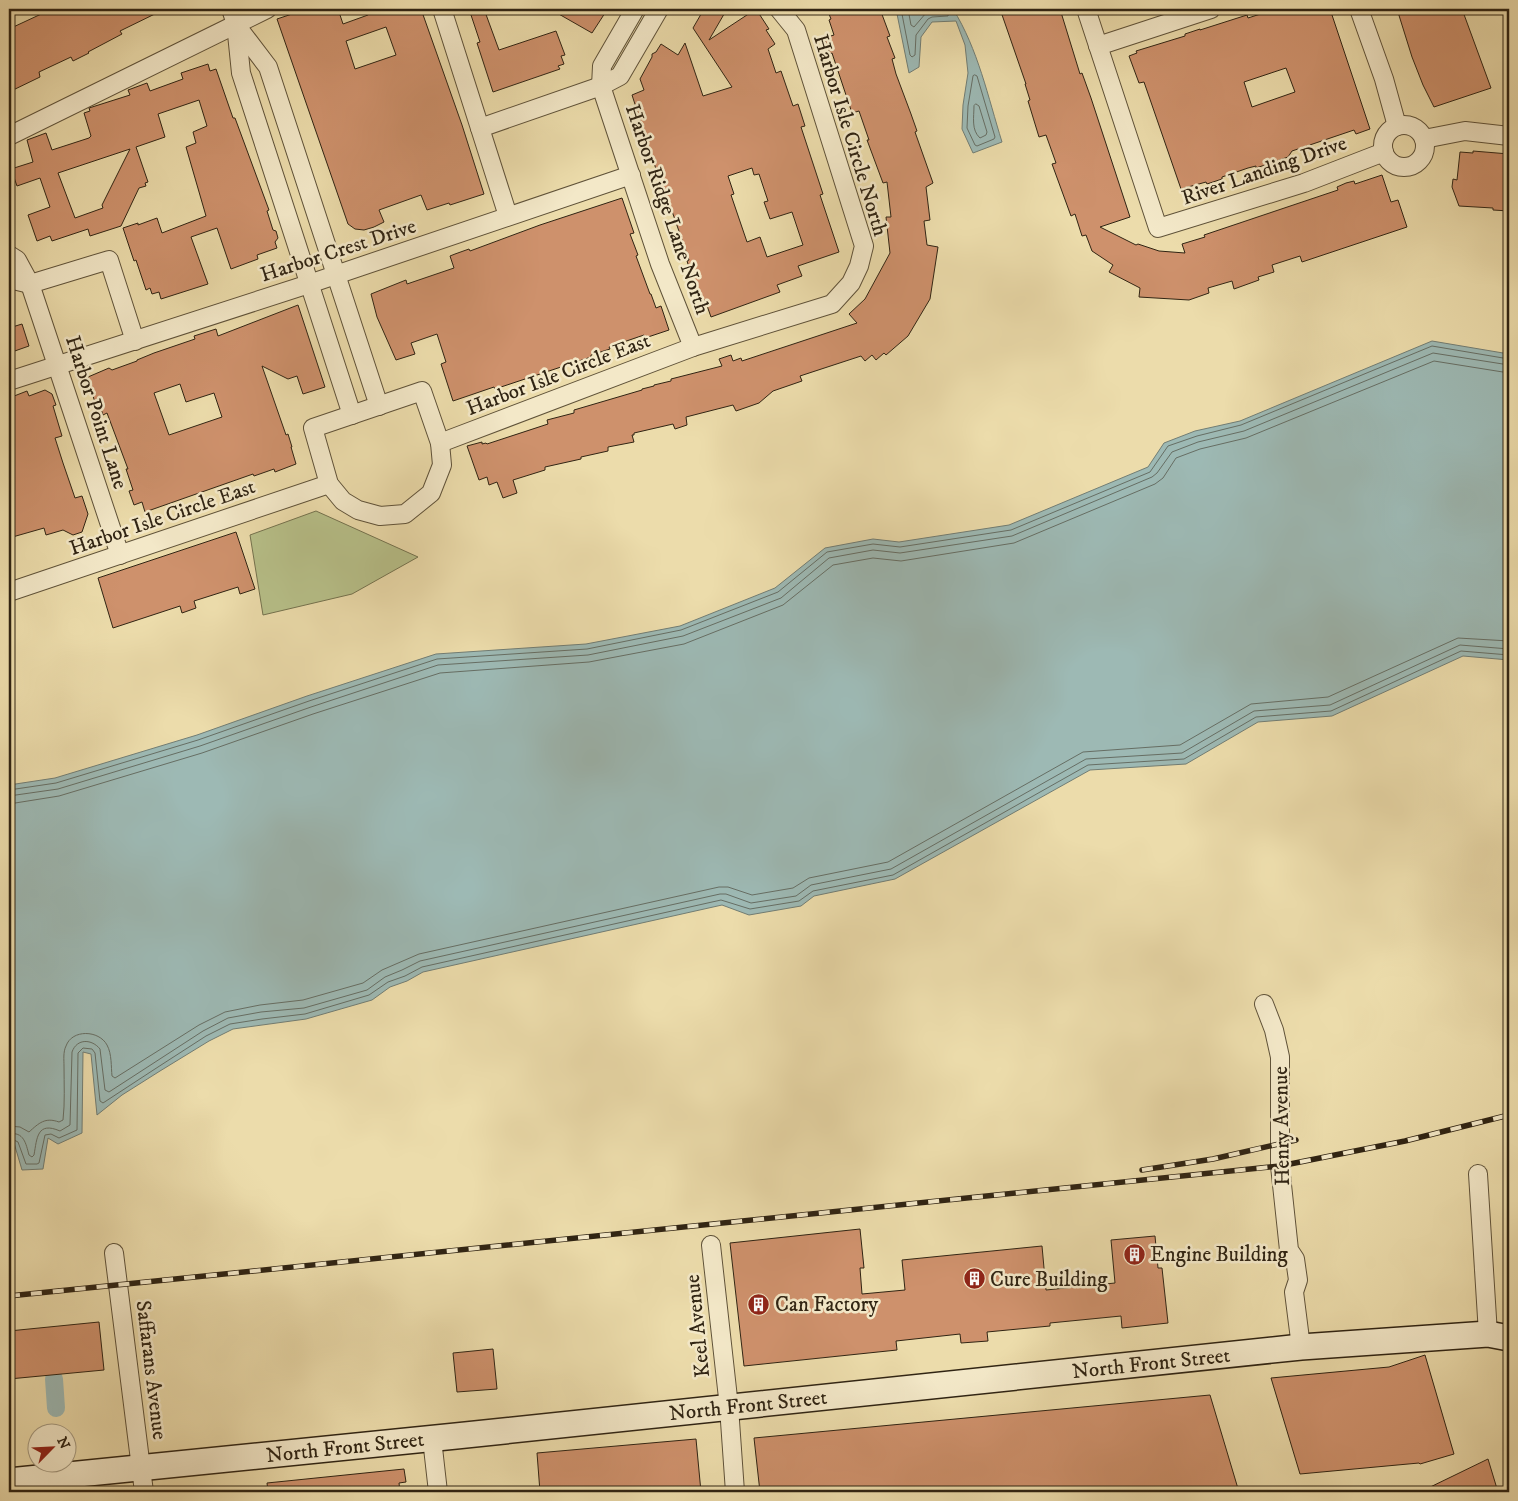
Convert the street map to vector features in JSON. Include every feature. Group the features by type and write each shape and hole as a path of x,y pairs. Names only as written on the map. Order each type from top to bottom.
{"street":[{"path":"9,136 233,16 267,9"},
{"path":"442,9 508,216"},
{"path":"601,86 602,66 635,9"},
{"path":"480,128 601,86 620,76 659,9"},
{"name":"Harbor Isle Circle North","path":"693,347 832,304 851,283 859,266 864,246 796,30 779,9"},
{"path":"1086,9 1098,46 1211,9"},
{"path":"1359,9 1384,79 1397,126"},
{"path":"233,16 268,67 379,406"},
{"path":"233,16 241,73 352,415"},
{"name":"River Landing Drive","path":"1098,46 1158,228 1304,183 1384,152"},
{"name":"Harbor Ridge Lane North","path":"601,86 660,264 693,347"},
{"path":"1405,125 1413,127 1420,132 1424,139 1423,155 1418,162 1402,167 1394,165 1388,160 1382,144 1390,130 1397,126 1405,125"},
{"path":"1424,139 1465,131 1509,136"},
{"name":"Harbor Crest Drive","path":"9,382 309,284 631,175"},
{"name":"Harbor Point Lane","path":"9,255 17,260 30,284 120,555"},
{"path":"9,279 30,284 109,260 135,341"},
{"name":"Harbor Isle Circle East","path":"440,443 693,347"},
{"path":"422,392 440,443 442,465 431,494 405,514 380,516 358,510 343,501 329,484 313,428 379,406 422,392"},
{"name":"Harbor Isle Circle East","path":"9,592 329,484"},
{"name":"Henry Avenue","path":"1264,1004 1274,1030 1280,1057 1280,1166 1290,1250 1295,1260 1298,1280 1294,1292 1301,1347"},
{"path":"1478,1174 1483,1280 1499,1336"},
{"name":"Keel Avenue","path":"711,1245 729,1407 735,1492"},
{"name":"Saffarans Avenue","path":"114,1253 144,1492"},
{"name":"North Front Street","path":"9,1481 432,1439 1301,1347 1499,1336"},
{"path":"432,1439 438,1492"}],"green space":[{"path":"316,511 418,557 352,594 263,615 250,535"}],"water":[{"path":"896,9 953,9 962,24 976,57 1002,142 973,153 962,129 963,105 968,73 965,45 956,21 932,22 921,37 919,67 909,73"},
{"path":"1432,341 1509,354 1509,660 1463,656 1332,716 1258,722 1186,764 1090,770 895,879 814,896 801,906 749,915 722,905 423,972 407,981 390,987 372,1000 306,1019 233,1029 209,1041 122,1095 97,1115 91,1054 83,1052 82,1133 58,1144 48,1138 43,1169 22,1170 14,1143 9,1152 9,785 55,778 197,735 307,696 436,654 586,644 680,626 775,588 825,548 873,539 899,542 1009,525 1148,467 1164,443 1195,431 1240,421"}],"building":[{"path":"52,9 165,9 120,31 122,34 73,61 71,57 39,72 40,77 9,92 9,29"},
{"path":"307,9 338,9 343,24 368,15 365,9 421,9 484,194 427,210 421,195 379,210 384,222 374,227 364,230 355,229 348,224 277,19","holes":["386,27 396,55 355,69 346,41"]},
{"path":"469,9 484,9 499,50 556,31 565,55 561,56 564,64 558,66 560,69 493,92 477,43 480,42"},
{"path":"550,9 597,9 605,13 592,33"},
{"path":"704,9 727,9 709,40 756,9 769,29 766,30 775,44 768,49 776,73 781,71 793,106 798,104 805,126 801,127 823,194 820,195 839,252 798,266 802,276 777,285 780,292 711,317 705,300 700,302 687,261 689,260 665,197 632,95 644,90 640,79 652,54 656,52 661,44 678,55 685,43 703,96 732,87 693,28","holes":["752,168 754,175 759,174 768,201 764,202 770,219 792,212 803,245 767,257 760,237 747,242 731,195 734,194 728,176"]},
{"path":"827,9 880,9 890,36 887,37 895,58 892,59 896,74 917,131 915,132 933,183 926,187 930,220 924,221 927,245 938,247 930,299 908,336 886,355 884,353 876,360 872,355 865,361 861,356 800,376 802,381 773,391 759,403 736,411 733,405 686,417 687,425 675,429 673,424 634,433 632,435 634,442 608,447 608,451 545,467 545,470 513,480 517,493 503,498 497,482 489,485 487,477 479,480 467,446 482,442 482,444 487,444 548,424 547,420 574,413 574,410 671,381 671,379 722,366 719,359 731,355 733,361 741,358 742,361 857,323 849,314 865,299 890,253 886,217 891,217 887,182 883,183 867,140 869,140 859,111 852,113 832,53 830,54 824,38 834,35"},
{"path":"1000,9 1060,9 1080,74 1082,73 1091,98 1130,217 1100,227 1136,245 1159,251 1185,253 1182,244 1205,237 1204,235 1338,190 1337,187 1346,183 1354,181 1355,184 1382,175 1391,202 1398,200 1407,227 1302,262 1300,256 1272,265 1274,272 1258,277 1259,280 1234,289 1232,281 1208,288 1209,293 1189,300 1139,297 1140,288 1109,272 1113,265 1092,251 1086,235 1082,236 1075,214 1071,216 1052,164 1056,163 1046,135 1039,137 1028,101 1030,100 1026,84"},
{"path":"1276,9 1330,9 1370,129 1356,134 1354,130 1292,151 1288,157 1271,163 1256,168 1256,166 1248,168 1207,184 1206,182 1181,189 1144,82 1139,83 1129,56 1137,53 1136,51 1185,36 1185,34 1200,29 1247,15 1248,18","holes":["1286,68 1295,92 1252,107 1244,82"]},
{"path":"1397,9 1462,9 1491,88 1434,107 1412,57"},
{"path":"208,64 210,71 216,69 269,210 267,211 273,230 276,231 278,238 275,242 277,248 257,255 258,259 231,269 217,228 191,237 208,284 161,299 159,292 152,294 150,288 146,290 123,228 157,218 162,233 206,216 186,147 196,143 193,132 207,126 199,100 158,114 165,137 136,147 148,182 145,183 146,186 139,188 121,226 90,236 88,229 52,241 50,236 37,241 28,215 50,207 40,178 17,186 11,169 33,162 27,140 46,133 52,150 89,138 91,136 84,113 90,111 89,108 130,95 128,90 147,83 150,91 183,79 181,73","holes":["130,149 102,205 103,208 75,218 58,173"]},
{"path":"1473,151 1509,154 1509,211 1459,206 1452,187 1453,179 1457,180 1460,152 1473,153"},
{"path":"622,198 634,233 630,234 638,255 636,256 656,308 661,306 669,330 645,338 644,335 609,347 610,349 591,355 591,357 453,401 441,364 446,362 437,334 411,343 415,354 396,360 377,317 371,294 406,280 407,284 454,268 450,256 455,254 469,249 470,251 540,225"},
{"path":"298,305 325,387 303,394 297,376 288,379 262,366 286,435 288,434 296,464 275,472 274,469 254,476 253,474 145,512 142,502 134,505 129,491 133,490 126,469 128,469 107,413 103,415 100,406 96,407 88,377 109,368 112,370 137,361 195,339 194,336 216,329 218,336","holes":["180,384 186,402 214,393 222,417 169,435 154,393"]},
{"path":"22,324 29,346 9,353 9,328"},
{"path":"45,390 52,394 56,405 53,406 62,436 55,438 75,498 82,496 88,514 82,532 73,535 63,530 46,535 44,528 9,538 9,398 27,391 29,396"},
{"path":"236,532 255,589 240,594 238,587 194,601 196,608 182,613 180,606 113,628 98,578"},
{"path":"860,1229 864,1268 860,1268 862,1294 905,1290 902,1260 1042,1246 1046,1290 1115,1283 1111,1240 1155,1236 1158,1268 1162,1268 1168,1323 1122,1328 1121,1316 1050,1323 1050,1326 987,1332 988,1341 961,1343 960,1334 896,1341 897,1350 744,1366 730,1243"},
{"path":"99,1322 104,1370 9,1379 9,1331"},
{"path":"493,1349 497,1389 457,1392 453,1353"},
{"path":"1425,1355 1454,1454 1420,1464 1300,1474 1271,1378 1389,1367"},
{"path":"1210,1395 1239,1492 760,1492 754,1438"},
{"path":"696,1439 701,1492 540,1492 537,1453"},
{"path":"1488,1459 1498,1492 1420,1492 1453,1476"},
{"path":"404,1469 406,1482 399,1483 400,1492 268,1492 267,1483"}],"waterway":[{"path":"54,1379 56,1408"}],"railway":[{"path":"9,1296 1280,1166 1405,1141 1509,1115"},
{"path":"1142,1170 1213,1159 1296,1140"}],"place":[{"name":"Engine Building","path":"1134,1254"},
{"name":"Cure Building","path":"974,1279"},
{"name":"Can Factory","path":"759,1304"}]}
